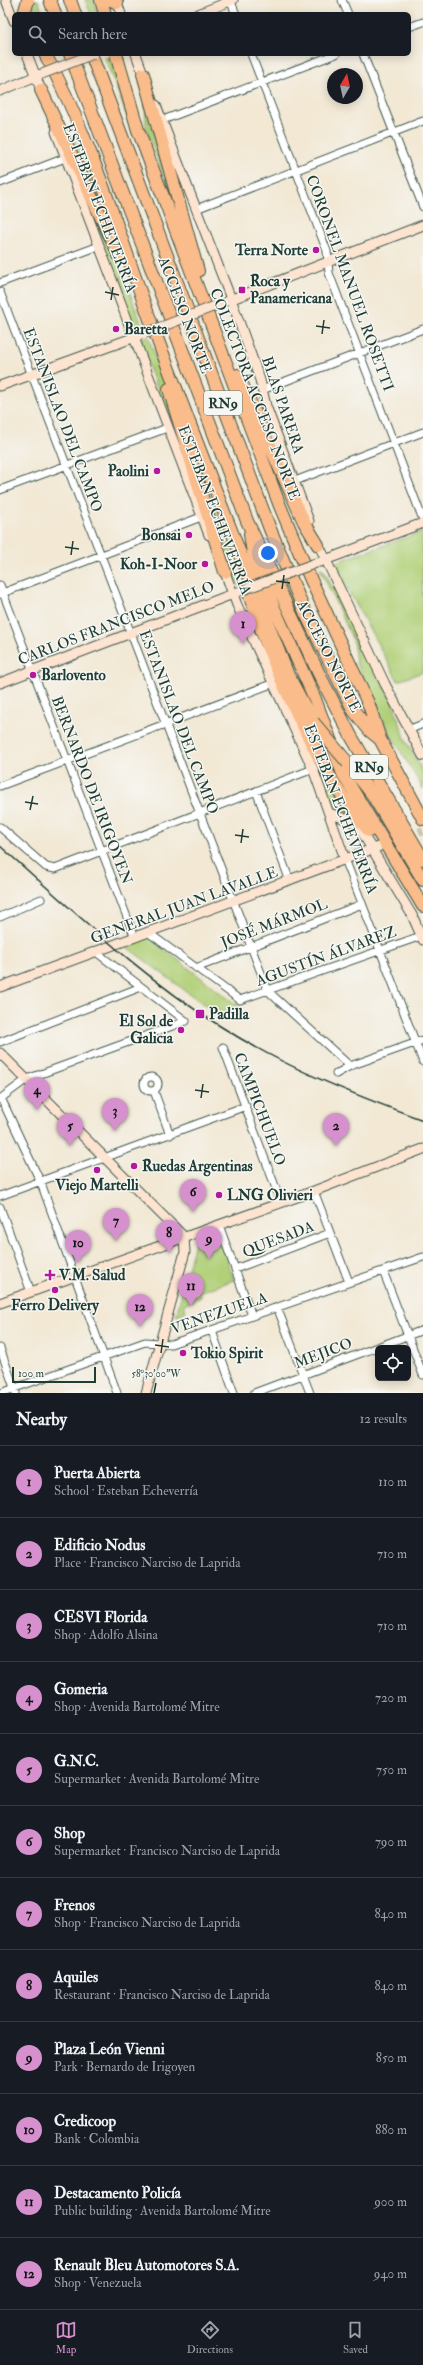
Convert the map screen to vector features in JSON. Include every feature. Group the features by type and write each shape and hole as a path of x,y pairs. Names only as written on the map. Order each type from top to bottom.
{"highway":[{"path":"19,0 24,12"},
{"path":"25,12 28,0"},
{"path":"50,0 54,12"},
{"path":"70,0 75,12"},
{"path":"101,0 104,12"},
{"path":"46,56 57,77 91,155 150,328 225,572"},
{"name":"ACCESO NORTE","path":"71,56 247,522 263,551 300,636 333,701 423,860"},
{"name":"ACCESO NORTE","path":"93,56 284,564 354,711 370,731 380,739 423,819"},
{"name":"COLECTORA ACCESO NORTE","path":"117,56 138,130 280,506 310,580 369,705 380,739"},
{"path":"143,74 198,269 203,304"},
{"path":"41,90 150,328 288,675 313,722 372,794 423,880"},
{"path":"210,323 229,354 304,522 318,545"},
{"path":"247,522 253,554 274,608 315,699 343,774 423,906"},
{"path":"231,533 262,634 277,673 322,764 336,788 364,825 393,858"}],"street":[{"path":"6,0 12,16"},
{"path":"203,12 231,0 235,12"},
{"path":"342,0 347,12"},
{"path":"411,26 423,22"},
{"name":"ESTEBAN ECHEVERRÍA","path":"28,56 39,75 41,90 65,158 201,517 225,572 236,592 274,683 313,769 362,904 419,1041 423,1062"},
{"path":"0,92 87,56"},
{"name":"BLAS PARERA","path":"137,56 163,120 231,299 266,406 318,545 321,562 423,756"},
{"name":"CORONEL MANUEL ROSETTI","path":"252,56 327,251 329,273 423,522"},
{"path":"163,120 331,56"},
{"path":"364,56 423,207"},
{"path":"196,209 423,121"},
{"path":"0,183 65,158"},
{"path":"0,386 134,337 150,328 220,304 423,225"},
{"path":"0,283 99,246"},
{"name":"ESTANISLAO DEL CAMPO","path":"0,292 167,723 268,991 350,1066"},
{"path":"262,390 423,329"},
{"path":"0,490 167,428"},
{"path":"294,481 423,432"},
{"path":"2,594 201,517"},
{"name":"CARLOS FRANCISCO MELO","path":"0,683 423,522"},
{"name":"BERNARDO DE IRIGOYEN","path":"0,585 2,594 100,852 135,938"},
{"path":"0,786 274,683"},
{"path":"408,730 423,724"},
{"path":"0,827 46,867 55,869 313,769"},
{"path":"256,791 290,881"},
{"path":"330,813 354,822 375,848 422,938"},
{"name":"GENERAL JUAN LAVALLE","path":"0,987 149,933 234,900 290,881 375,848"},
{"path":"0,918 41,899"},
{"name":"JOSÉ MÁRMOL","path":"196,968 362,904"},
{"path":"149,933 196,968"},
{"name":"AGUSTÍN ÁLVAREZ","path":"196,968 240,1000 380,950 422,938"},
{"path":"96,952 186,1021 28,1079 1,1099 41,1183 117,1393"},
{"path":"0,1042 141,986"},
{"path":"336,1074 350,1066 419,1041"},
{"name":"CAMPICHUELO","path":"223,1047 281,1202"},
{"path":"0,1053 28,1079 105,1160 184,1237 186,1252 146,1393"},
{"path":"154,1091 170,1135"},
{"path":"0,1196 105,1160 246,1106"},
{"path":"0,1304 423,1149"},
{"path":"314,1190 349,1282"},
{"path":"0,1207 31,1292"},
{"path":"219,1225 252,1316"},
{"name":"QUESADA","path":"235,1269 330,1233"},
{"name":"VENEZUELA","path":"1,1393 15,1391 145,1342 171,1344 212,1331 423,1257"},
{"path":"383,1271 423,1375"},
{"path":"277,1307 310,1393"},
{"name":"MEJICO","path":"254,1393 423,1330"},
{"path":"212,1331 234,1393"},
{"path":"0,1348 15,1391"}],"green space":[{"path":"33,0 38,0 42,12 33,12"},
{"path":"85,0 94,0 97,12 90,12"},
{"path":"112,56 134,136 105,58"},
{"path":"145,104 178,215 146,128"},
{"path":"64,126 71,138 74,137 108,223"},
{"path":"68,158 76,169 119,264 143,328 134,329"},
{"path":"148,336 160,370 195,486 140,344 142,338"},
{"path":"210,500 218,514 242,585 238,586"},
{"path":"422,532 423,672 398,681 335,566 336,562"},
{"path":"320,568 324,570 392,701 406,741 423,771 423,789 388,730 356,663 353,640"},
{"path":"273,621 316,718 299,691"},
{"path":"296,723 357,822 373,842 370,843 359,826 332,813"},
{"path":"148,937 242,1009 222,1018 124,945"},
{"path":"217,1232 234,1280 200,1292 201,1297 184,1305 186,1311 176,1316 196,1238"}],"tunnel":[{"path":"381,846 423,831"}],"railway":[{"path":"0,846 80,917 162,986 220,1026 244,1041 319,1079 423,1120"}],"place":[{"name":"Terra Norte","path":"316,250"},
{"name":"Roca y Panamericana","path":"242,290"},
{"name":"Baretta","path":"116,329"},
{"name":"Paolini","path":"157,471"},
{"name":"Bonsai","path":"189,535"},
{"name":"Koh-I-Noor","path":"205,564"},
{"name":"Puerta Abierta","path":"243,644"},
{"name":"Barlovento","path":"33,675"},
{"name":"Padilla","path":"200,1014"},
{"name":"El Sol de Galicia","path":"181,1030"},
{"name":"Gomeria","path":"37,1110"},
{"name":"CESVI Florida","path":"115,1131"},
{"name":"G.N.C.","path":"70,1146"},
{"name":"Edificio Nodus","path":"336,1146"},
{"name":"Ruedas Argentinas","path":"134,1166"},
{"name":"Viejo Martelli","path":"97,1170"},
{"name":"LNG Olivieri","path":"219,1195"},
{"name":"Shop","path":"193,1212"},
{"name":"Frenos","path":"116,1241"},
{"name":"Aquiles","path":"169,1253"},
{"name":"Plaza León Vienni","path":"209,1259"},
{"name":"Credicoop","path":"78,1263"},
{"name":"V.M. Salud","path":"50,1275"},
{"name":"Ferro Delivery","path":"55,1290"},
{"name":"Destacamento Policía","path":"191,1306"},
{"name":"Renault Bleu Automotores S.A.","path":"140,1327"},
{"name":"Tokio Spirit","path":"183,1353"}]}
